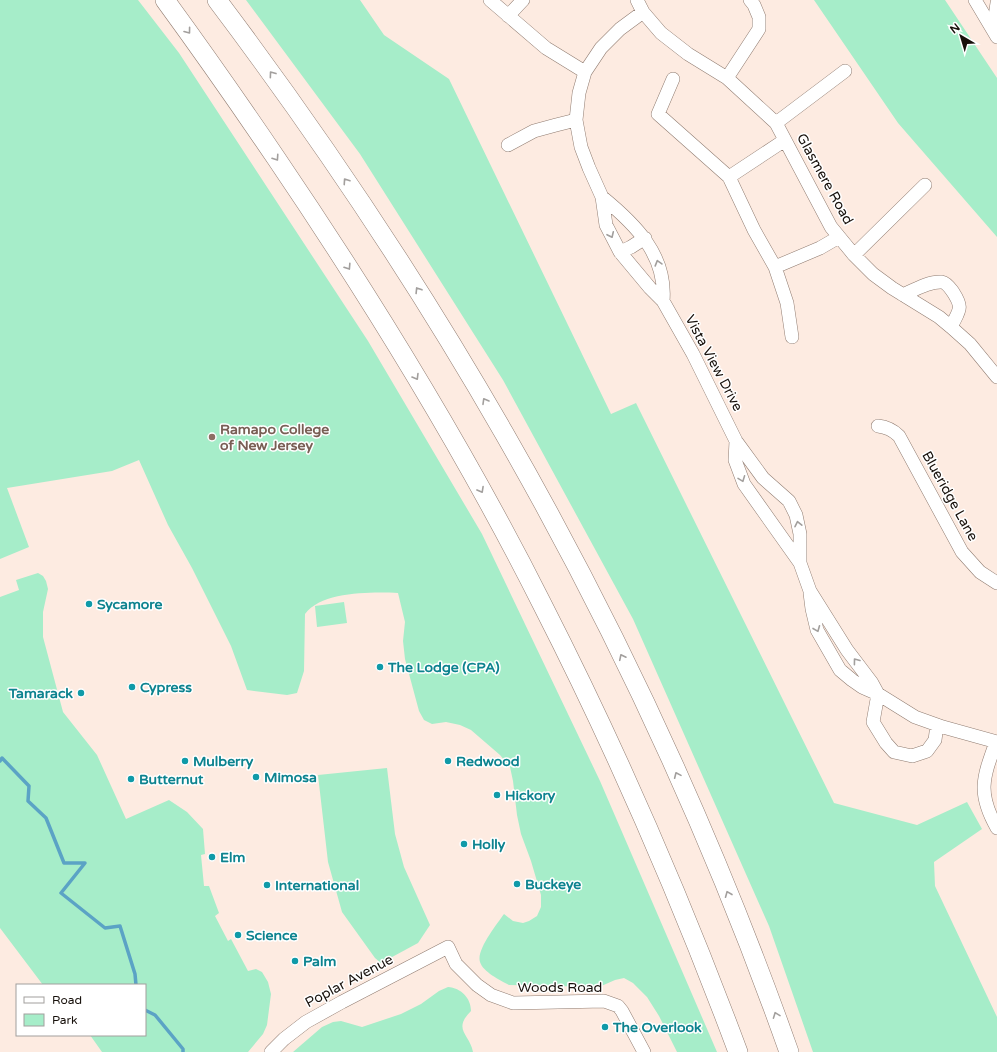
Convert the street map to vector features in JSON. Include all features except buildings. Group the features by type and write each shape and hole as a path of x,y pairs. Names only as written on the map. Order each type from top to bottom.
{"highway":[{"path":"165,0 223,80 367,296 434,407 509,541 569,657 622,768 688,922 738,1052"},
{"path":"217,0 307,123 410,278 475,382 555,525 612,636 665,748 735,912 789,1052"}],"street":[{"path":"490,0 546,48 585,72"},
{"path":"508,16 523,0"},
{"name":"Glasmere Road","path":"637,0 643,12 661,33 688,54 727,78 776,122 831,227 854,255 873,274 903,295 939,317 951,327 970,344 997,377"},
{"path":"727,78 759,29 759,18 754,5 750,0"},
{"path":"975,0 995,34"},
{"path":"995,34 997,3"},
{"name":"Vista View Drive","path":"643,12 620,29 601,48 585,72 579,93 576,120 581,147 602,197 606,225 620,252 663,301 693,354 736,441 764,478 789,501 796,515 800,534 800,563"},
{"path":"776,122 845,71"},
{"path":"673,79 658,114 729,177 754,230 774,267 787,303 792,337"},
{"path":"508,145 534,131 576,120"},
{"path":"729,177 785,140"},
{"path":"854,255 925,186"},
{"name":"Vista View Drive","path":"602,197 628,220 645,238 655,254 662,276 664,291 663,301"},
{"path":"774,267 820,248 839,237"},
{"path":"620,252 645,238"},
{"path":"903,295 931,284 943,282 948,285 959,302 960,308 951,327"},
{"name":"Blueridge Lane","path":"878,426 893,430 899,436 962,552 980,572 997,583"},
{"name":"Vista View Drive","path":"736,441 735,460 744,484 800,563 810,591 847,650 872,683 878,694"},
{"name":"Vista View Drive","path":"810,591 812,609 817,630 840,670 862,687 878,694 915,717 937,725 997,742"},
{"path":"878,694 873,722 886,743 894,752 912,756 926,751 935,740 937,725"},
{"path":"997,742 986,770 984,796 987,810 997,828"},
{"name":"Poplar Avenue","path":"271,1052 284,1039 306,1022 448,947"},
{"name":"Woods Road","path":"448,947 456,964 477,985 491,995 513,1003 604,1001 618,1006 644,1052"}],"green space":[{"path":"0,0 138,0 179,53 368,341 482,534 600,781 717,1052 677,1052 659,1016 647,997 633,983 624,978 599,987 509,985 492,975 482,966 480,962 481,951 488,937 504,914 513,921 523,923 529,921 537,916 541,907 541,895 521,834 510,767 500,755 471,730 460,725 446,722 432,724 424,720 419,711 405,659 403,641 405,622 398,593 348,594 323,601 313,606 305,614 304,671 297,693 287,695 247,690 231,646 192,568 168,525 139,460 112,471 7,488 29,547 0,559"},
{"path":"246,0 360,0 384,35 449,79 611,414 636,403 834,803 917,825 967,802 982,829 934,862 935,886 997,1017 997,1052 813,1052 769,926 633,619 503,380 360,154"},
{"path":"814,0 945,0 997,78 997,237 898,123"},
{"path":"38,573 43,576 46,581 48,589 43,612 43,637 63,712 97,755 126,819 169,800 187,812 203,829 205,854 201,855 204,886 209,886 219,913 215,916 228,941 231,939 248,971 256,969 262,972 268,982 271,994 267,1025 263,1034 248,1052 102,1052 91,1036 146,1036 146,984 42,984 0,928 0,597 19,590 16,580"},
{"path":"344,602 347,623 317,627 315,606"},
{"path":"387,768 395,834 404,867 430,925 418,943 381,963 375,958 342,912 328,862 318,775"},
{"path":"448,987 457,989 464,994 471,1006 471,1011 466,1017 462,1028 473,1052 293,1052 322,1027 333,1022 341,1021 362,1027 401,1014 421,1004 439,991"}],"waterway":[{"path":"0,761 2,758 29,786 28,801 46,818 64,863 85,863 61,893 105,928 120,926 135,974 136,984"},
{"path":"146,1010 155,1015 183,1049 183,1052"}],"place":[{"name":"Ramapo College of New Jersey","path":"212,437"},
{"name":"Sycamore","path":"89,604"},
{"name":"The Lodge (CPA)","path":"380,667"},
{"name":"Cypress","path":"132,687"},
{"name":"Tamarack","path":"81,693"},
{"name":"Mulberry","path":"185,761"},
{"name":"Redwood","path":"448,761"},
{"name":"Mimosa","path":"256,777"},
{"name":"Butternut","path":"131,779"},
{"name":"Hickory","path":"497,795"},
{"name":"Holly","path":"464,844"},
{"name":"Elm","path":"212,857"},
{"name":"Buckeye","path":"517,884"},
{"name":"International","path":"267,885"},
{"name":"Science","path":"238,935"},
{"name":"Palm","path":"295,961"},
{"name":"The Overlook","path":"605,1027"}]}
